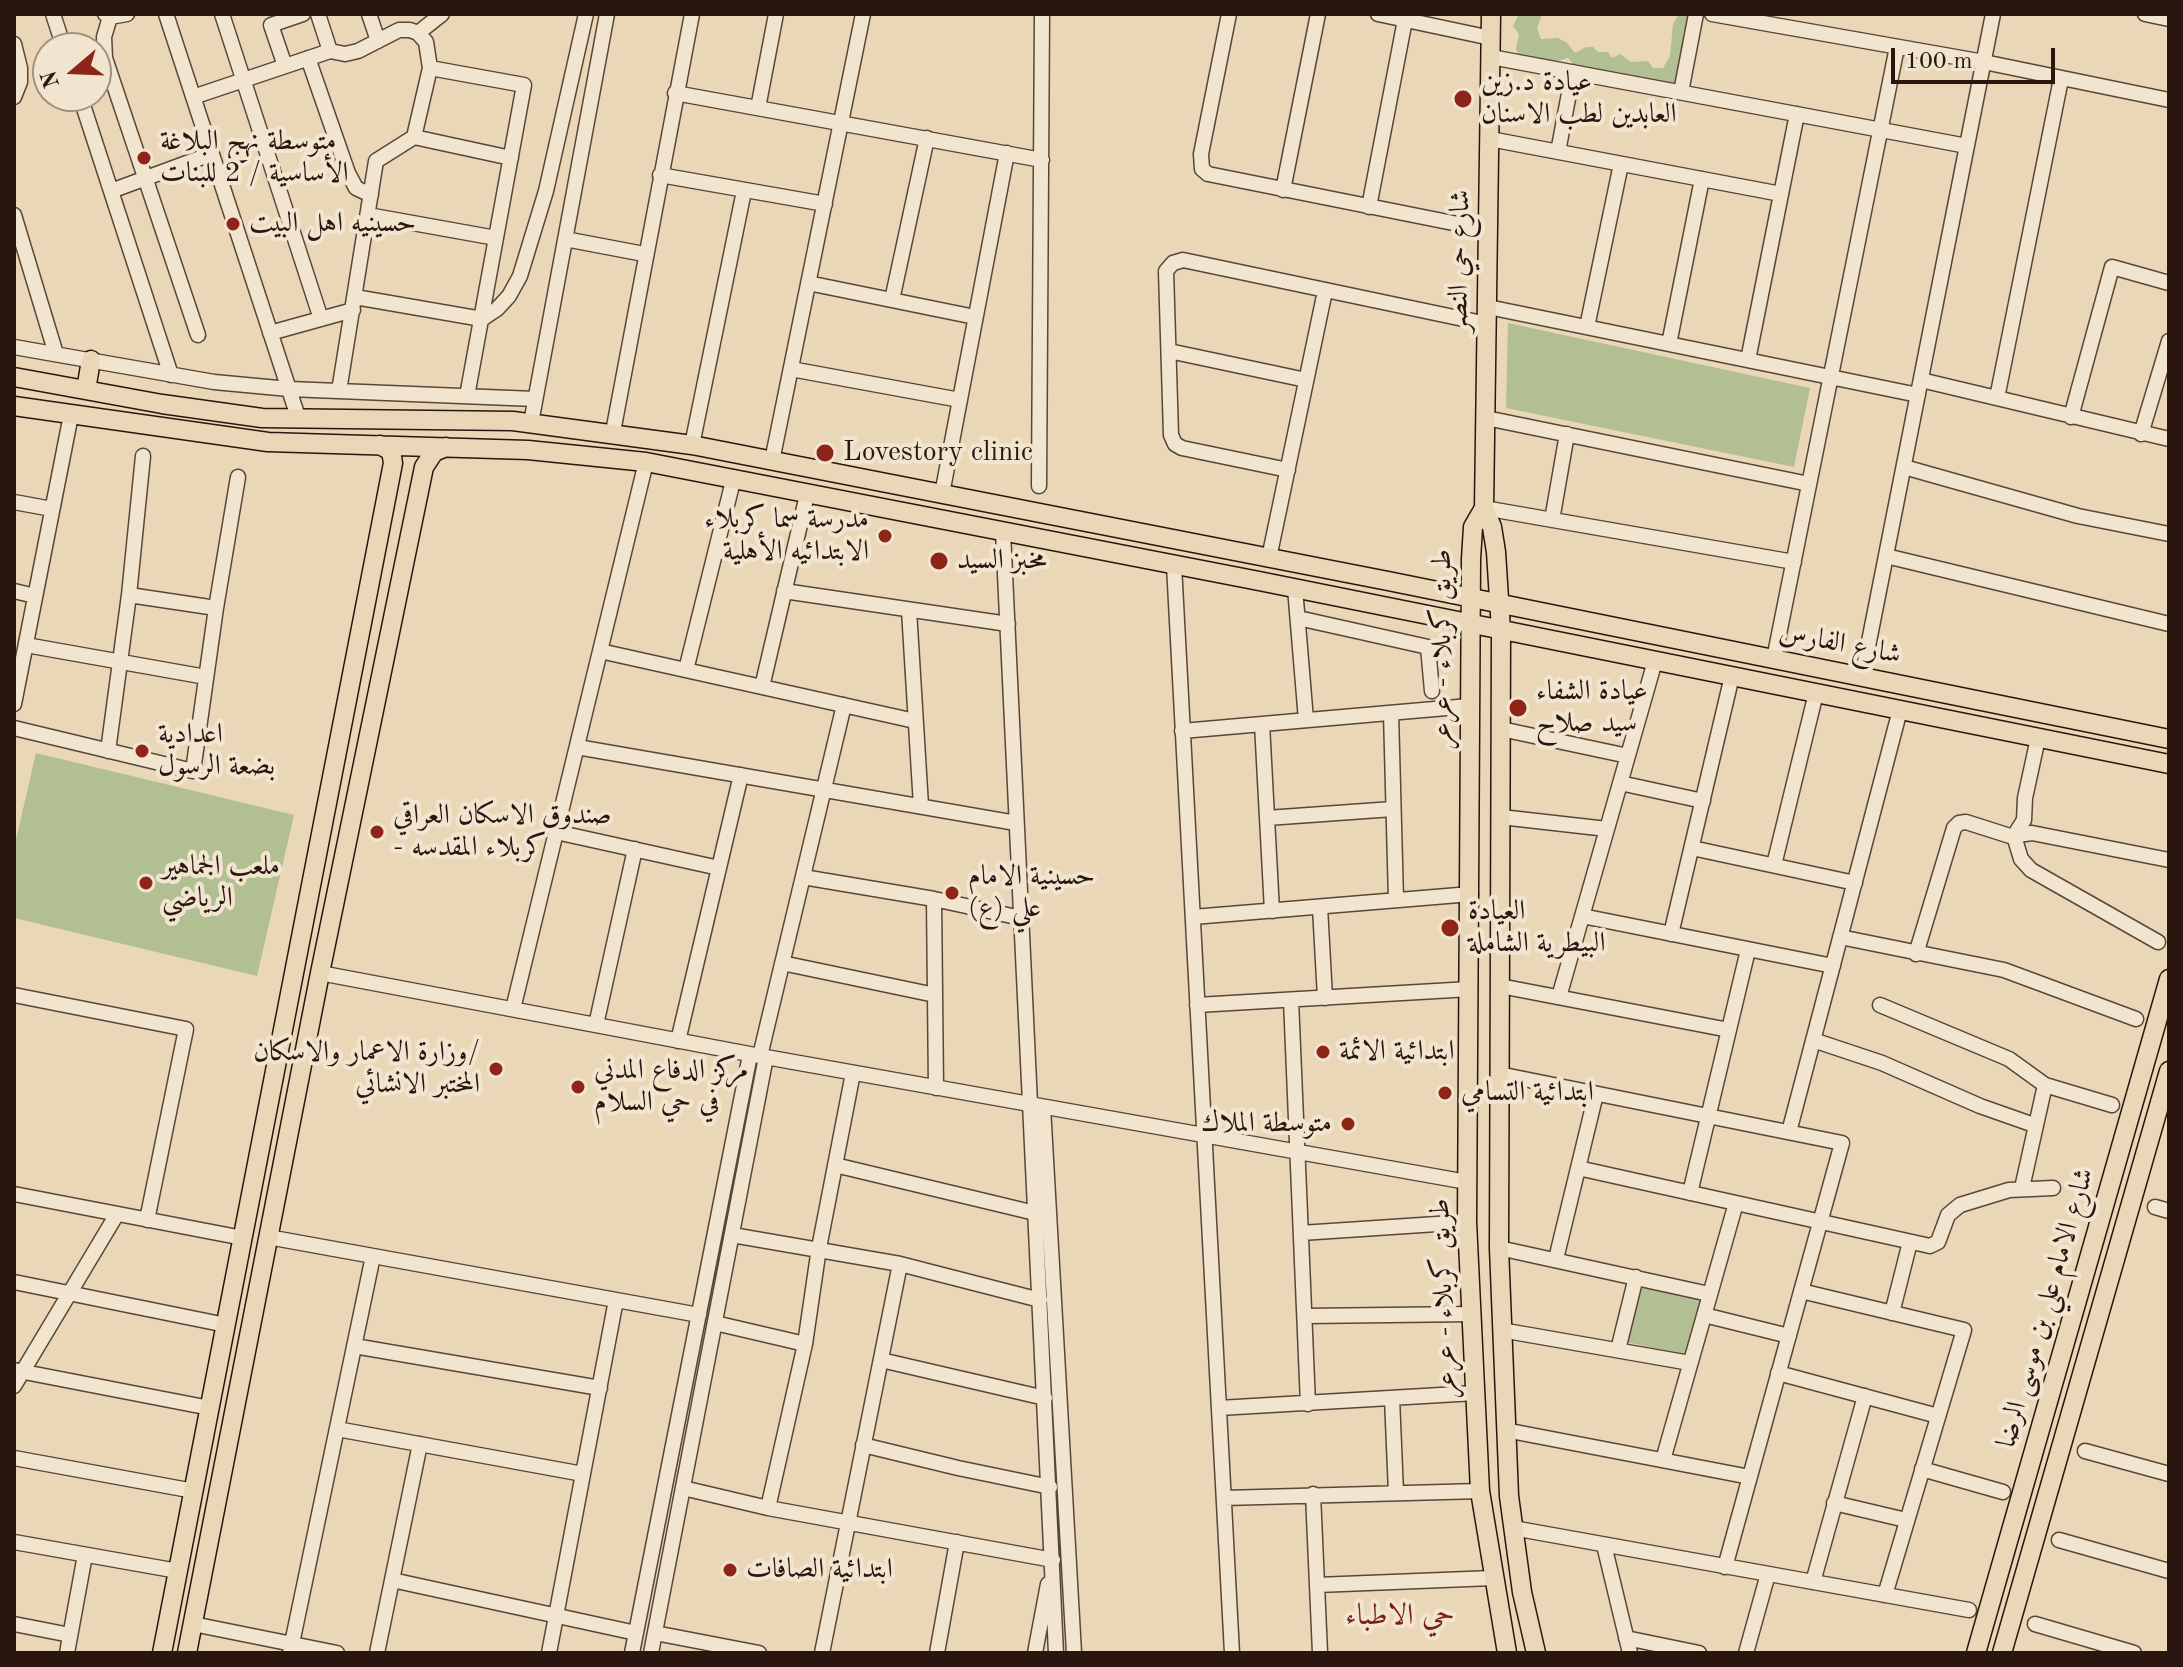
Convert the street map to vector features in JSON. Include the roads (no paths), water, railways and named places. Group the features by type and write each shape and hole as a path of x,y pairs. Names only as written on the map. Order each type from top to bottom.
{"main road":[{"name":"شارع حي النصر","path":"1484,508 1491,14"},
{"path":"86,390 91,360"},
{"name":"شارع الفارس","path":"14,377 262,418 531,423 692,445 1388,581 2169,739"},
{"name":"شارع الفارس","path":"14,406 268,442 541,451 646,462 1381,605 2169,764"},
{"path":"162,1653 393,463 391,451 380,445"},
{"path":"187,1653 304,1052 413,520 427,458 446,447"},
{"name":"طريق كربلاء - عرعر","path":"1484,508 1473,527 1470,598 1471,894 1467,1222 1480,1491 1506,1647"},
{"name":"طريق كربلاء - عرعر","path":"1484,508 1492,527 1501,630 1499,1248 1505,1430 1513,1528 1522,1592 1534,1645"},
{"path":"384,512 400,509 413,520"},
{"path":"1381,605 1391,603 1396,594 1388,581"},
{"path":"1501,657 1511,642 1538,638 1538,623 1542,617 1553,615"},
{"path":"1433,616 1457,632 1471,661"},
{"name":"شارع الامام علي بن موسى الرضا","path":"1976,1653 2169,979"},
{"path":"280,1048 289,1055 304,1052"},
{"name":"شارع الامام علي بن موسى الرضا","path":"2002,1653 2169,1071"},
{"path":"274,1081 287,1079 297,1088"},
{"path":"186,1530 196,1539 210,1538"},
{"path":"178,1568 193,1563 203,1571"},
{"path":"1495,1587 1510,1600 1522,1592"},
{"path":"1506,1647 1517,1633 1534,1645"}],"street":[{"path":"127,14 108,16 104,37 105,58 198,335"},
{"path":"166,14 299,420"},
{"path":"222,14 321,319"},
{"path":"318,14 330,51"},
{"path":"369,14 378,41"},
{"path":"418,33 442,14"},
{"path":"270,333 321,319 354,304 482,319 497,309 509,296 520,276 546,191 586,14"},
{"path":"531,423 607,14"},
{"path":"613,432 644,254 692,14"},
{"path":"758,108 776,14"},
{"path":"772,461 863,14"},
{"path":"1039,486 1042,14"},
{"path":"1229,14 1200,163 1202,169 1216,177 1488,230"},
{"path":"1283,190 1318,14"},
{"path":"1378,14 1573,72 1967,146"},
{"path":"1681,92 1696,14"},
{"path":"1712,14 1984,62 2169,100"},
{"path":"1862,677 1993,14"},
{"path":"2145,14 2169,19"},
{"path":"285,66 271,25 296,15"},
{"path":"1369,207 1405,20"},
{"path":"193,97 330,51 336,54 358,51 399,30 410,30 426,42 430,68 414,137"},
{"path":"14,44 20,68 20,82 14,97"},
{"path":"1774,659 1897,47"},
{"path":"308,58 348,173 356,188 371,195"},
{"path":"430,68 524,85 467,396"},
{"path":"1558,152 1573,72"},
{"path":"1997,398 2061,79"},
{"path":"675,93 1042,160"},
{"path":"85,112 171,375"},
{"path":"1748,360 1797,114"},
{"path":"339,391 376,161 414,137 511,158"},
{"path":"892,300 927,138"},
{"path":"1490,139 1781,194"},
{"path":"942,494 1007,153"},
{"path":"111,191 211,154"},
{"path":"1587,327 1621,164"},
{"path":"660,175 825,204"},
{"path":"1669,344 1702,179"},
{"path":"692,445 744,191"},
{"path":"14,215 56,354"},
{"path":"368,215 496,238"},
{"path":"565,239 644,254"},
{"path":"1288,470 1175,444 1171,435 1166,271 1173,263 1183,260 1325,291 1488,316 1587,327 1831,377 1997,398 2169,439"},
{"path":"2071,417 2112,267 2169,283"},
{"path":"808,283 975,317"},
{"path":"1269,558 1325,291"},
{"path":"2141,434 2169,341"},
{"path":"14,347 171,375 289,389 535,399"},
{"path":"1169,351 1306,380"},
{"path":"791,369 960,400"},
{"path":"14,704 71,415"},
{"path":"1486,418 1809,484"},
{"path":"1552,520 1567,434"},
{"path":"108,751 129,595 143,456"},
{"path":"513,1009 646,462"},
{"path":"1904,467 2078,516 2169,534"},
{"path":"14,728 193,771 238,477"},
{"path":"686,670 733,481"},
{"path":"762,687 807,495"},
{"path":"14,502 52,509"},
{"path":"1484,508 1794,562"},
{"path":"1003,532 1021,918 1074,1653"},
{"path":"1886,556 2169,624"},
{"path":"1174,565 1232,1653"},
{"path":"1295,588 1306,720"},
{"path":"14,591 35,596"},
{"path":"784,591 1008,624"},
{"path":"129,595 216,608"},
{"path":"909,610 921,806"},
{"path":"1298,618 1428,647 1432,691"},
{"path":"26,645 206,677"},
{"path":"600,651 915,721"},
{"path":"1559,997 1655,661"},
{"path":"1671,934 1732,676"},
{"path":"1774,865 1816,693"},
{"path":"632,1653 747,1074 759,1056 844,705"},
{"path":"1182,731 1469,706"},
{"path":"1789,1132 1900,710"},
{"path":"1391,713 1396,900"},
{"path":"1262,724 1272,911"},
{"path":"1501,729 1628,756"},
{"path":"2038,738 2025,798 2024,820 2014,836 2018,853 2031,870 2158,942"},
{"path":"577,747 1016,823"},
{"path":"678,1041 741,775"},
{"path":"1620,783 1703,801"},
{"path":"1267,818 1393,809"},
{"path":"1501,817 1607,829"},
{"path":"1916,954 1956,825 1966,822 2014,836 2032,833 2169,860"},
{"path":"556,832 719,868"},
{"path":"1692,848 1855,883"},
{"path":"596,1025 635,849"},
{"path":"803,877 934,899 1021,918"},
{"path":"1193,917 1471,894"},
{"path":"934,899 936,1088"},
{"path":"1320,907 1325,998"},
{"path":"1582,916 1833,966"},
{"path":"1840,937 2004,970 2136,1019"},
{"path":"1690,1193 1748,950"},
{"path":"782,963 935,995"},
{"path":"320,973 759,1056 1467,1182"},
{"path":"1500,986 1729,1030"},
{"path":"1197,1005 1470,989"},
{"path":"14,995 186,1029 147,1220"},
{"path":"1291,1000 1308,1404"},
{"path":"1880,1005 2000,1054 2045,1085 2112,1105"},
{"path":"1813,1040 1882,1063 1980,1106 2034,1125"},
{"path":"651,1653 762,1079 759,1056"},
{"path":"747,1074 757,1072 762,1079"},
{"path":"768,1508 805,1344 819,1248 853,1073"},
{"path":"1499,1074 1842,1143 1725,1567"},
{"path":"2022,1188 2045,1085"},
{"path":"1556,1259 1596,1094"},
{"path":"1036,1106 1035,1213 1056,1653"},
{"path":"835,1165 1035,1213"},
{"path":"1578,1168 1930,1246 1940,1239 1948,1215 1955,1207 1998,1192 2053,1188"},
{"path":"14,1194 243,1238"},
{"path":"1663,1460 1736,1203"},
{"path":"14,1386 18,1371 117,1214"},
{"path":"1301,1233 1467,1222"},
{"path":"738,1236 900,1264 1040,1300"},
{"path":"268,1237 699,1315"},
{"path":"1892,1313 1910,1242"},
{"path":"1499,1248 1709,1294"},
{"path":"291,1648 373,1256"},
{"path":"822,1653 900,1264"},
{"path":"1618,1350 1636,1277"},
{"path":"14,1282 226,1325"},
{"path":"1801,1291 1964,1330 1885,1595"},
{"path":"549,1653 616,1300"},
{"path":"1305,1316 1472,1314"},
{"path":"1704,1315 1789,1336"},
{"path":"715,1323 805,1344"},
{"path":"1501,1330 1690,1363"},
{"path":"354,1346 600,1388"},
{"path":"881,1360 1045,1398"},
{"path":"18,1371 210,1408"},
{"path":"1778,1373 1938,1416"},
{"path":"1219,1408 1475,1393"},
{"path":"1813,1582 1865,1396"},
{"path":"683,1397 685,1403 691,1406 699,1402"},
{"path":"1392,1398 1396,1493"},
{"path":"680,1413 688,1409 694,1412 696,1418"},
{"path":"337,1429 583,1474"},
{"path":"1505,1430 1750,1477"},
{"path":"377,1653 420,1444"},
{"path":"863,1445 1050,1487"},
{"path":"2085,1451 2169,1474"},
{"path":"14,1458 194,1491"},
{"path":"1922,1469 2003,1492"},
{"path":"683,1488 768,1508 1053,1560"},
{"path":"1224,1498 1480,1491"},
{"path":"1313,1494 1320,1653"},
{"path":"1834,1503 1906,1520"},
{"path":"1513,1528 1969,1610"},
{"path":"2059,1540 2169,1571"},
{"path":"14,1542 178,1568"},
{"path":"937,1653 957,1542"},
{"path":"1604,1545 1628,1646 1699,1653"},
{"path":"67,1653 85,1555"},
{"path":"1035,1653 1053,1560"},
{"path":"1746,1653 1768,1574"},
{"path":"392,1580 636,1633"},
{"path":"1317,1585 1495,1587"},
{"path":"14,1624 70,1635"},
{"path":"193,1624 291,1648 337,1653"},
{"path":"2035,1624 2134,1653"},
{"path":"655,1633 759,1653"}],"place":[{"name":"عيادة د.زين العابدين لطب الاسنان","path":"1463,99"},
{"name":"متوسطة نهج البلاغة الأساسية / 2 للبنات","path":"144,158"},
{"name":"حسينيه اهل البيت","path":"233,224"},
{"name":"Lovestory clinic","path":"825,453"},
{"name":"مدرسة سما كربلاء الابتدائيه الأهلية","path":"885,536"},
{"name":"مخبز السيد","path":"939,561"},
{"name":"عيادة الشفاء سيد صلاح","path":"1518,708"},
{"name":"اعدادية بضعة الرسول","path":"142,751"},
{"name":"صندوق الاسكان العراقي - كربلاء المقدسه","path":"377,832"},
{"name":"ملعب الجماهير الرياضي","path":"146,883"},
{"name":"حسينية الامام علي (ع)","path":"952,893"},
{"name":"العيادة البيطرية الشاملة","path":"1450,928"},
{"name":"ابتدائية الائمة","path":"1323,1052"},
{"name":"وزارة الاعمار والاسكان/ المختبر الانشائي","path":"496,1069"},
{"name":"مركز الدفاع المدني في حي السلام","path":"578,1087"},
{"name":"ابتدائية التسامي","path":"1445,1093"},
{"name":"متوسطة الملاك","path":"1348,1124"},
{"name":"ابتدائية الصافات","path":"730,1570"}],"district":[{"name":"حي الاطباء","path":"1400,1616"}]}
